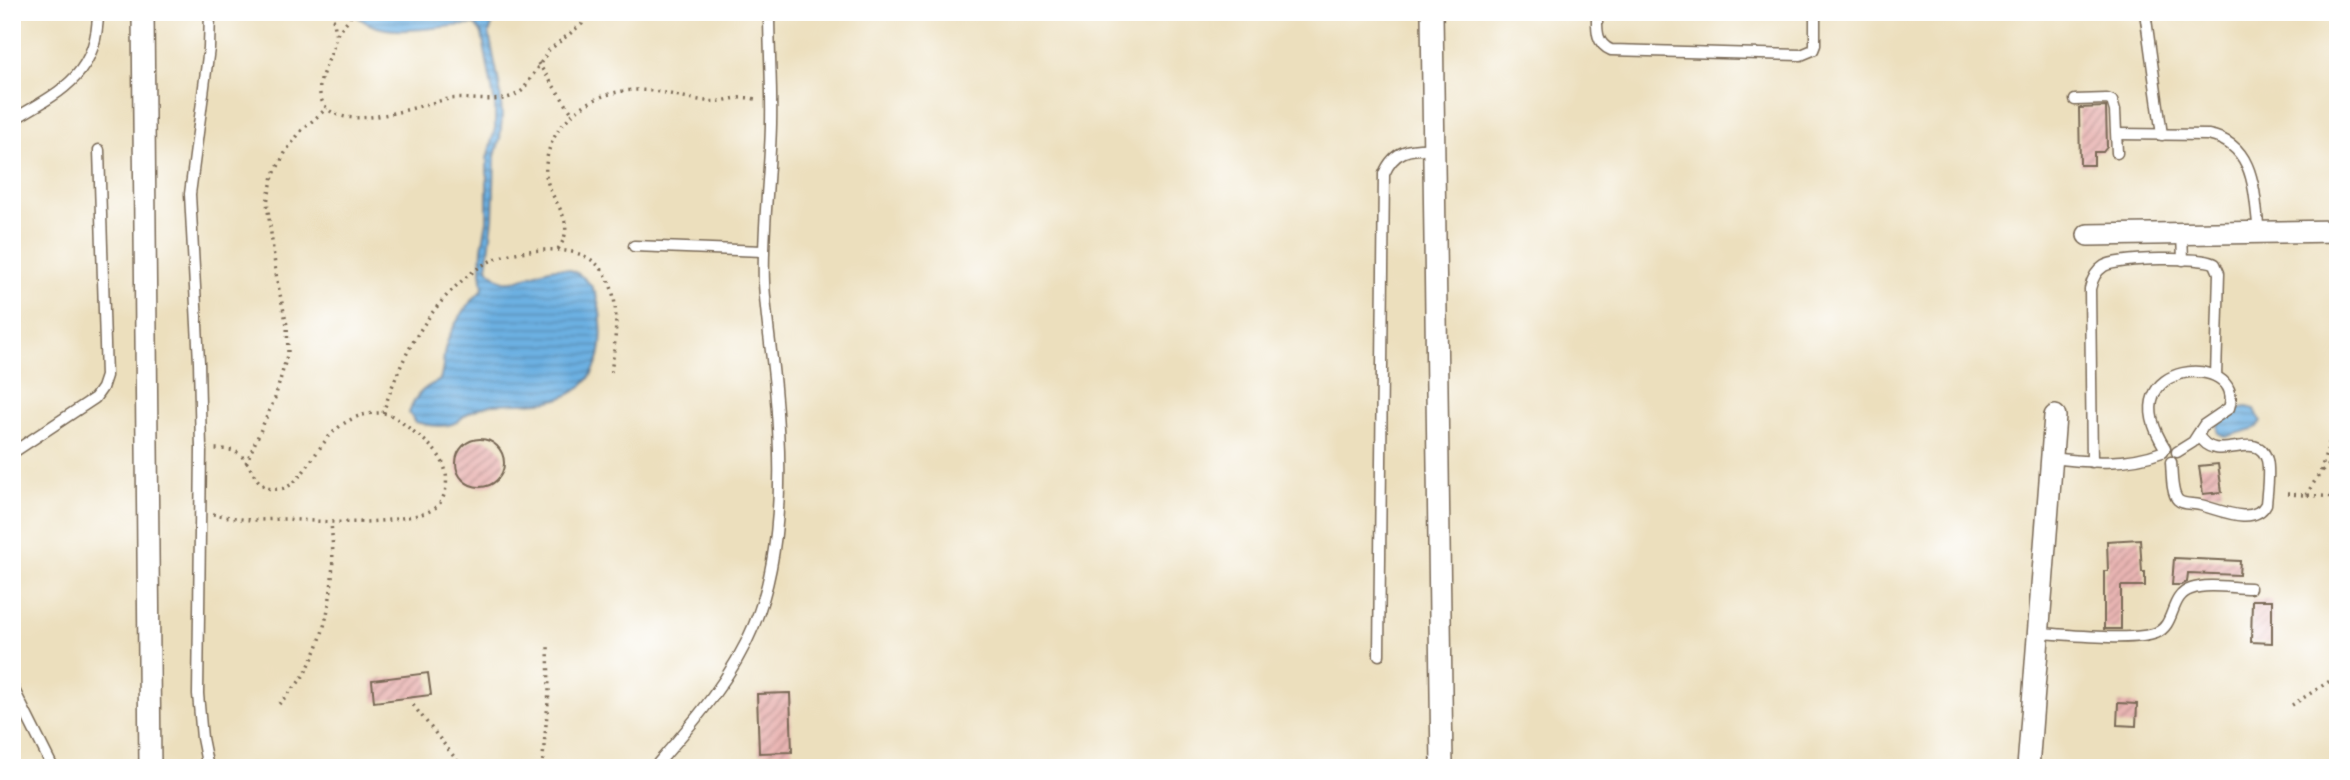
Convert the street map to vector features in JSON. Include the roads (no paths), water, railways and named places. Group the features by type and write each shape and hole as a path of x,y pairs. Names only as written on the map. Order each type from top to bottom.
{"street":[{"path":"143,12 150,768"},
{"path":"1432,12 1442,768"},
{"path":"2088,235 2338,232"},
{"path":"2028,768 2054,416"}],"lane":[{"path":"12,120 60,92 75,78 87,61 94,42 98,12"},
{"path":"208,768 198,694 201,449 190,194 203,104 210,12"},
{"path":"654,768 724,680 754,624 772,562 778,499 779,444 775,387 767,335 764,251 771,104 769,12"},
{"path":"1597,12 1597,36 1600,43 1611,51 1801,55 1813,50 1815,45 1815,12"},
{"path":"2145,12 2162,135"},
{"path":"2075,100 2112,101 2115,105 2118,153"},
{"path":"2117,134 2208,135 2222,138 2234,145 2243,155 2248,168 2259,233"},
{"path":"1379,655 1384,174 1388,163 1406,150 1434,149"},
{"path":"12,453 95,398 106,376 99,150"},
{"path":"2182,234 2183,260"},
{"path":"635,246 764,251"},
{"path":"2092,462 2089,299 2092,279 2098,271 2115,262 2207,259 2216,264 2216,376"},
{"path":"2181,373 2216,376 2223,380 2231,393 2229,408 2204,425 2193,442 2174,457 2164,460 2164,450 2151,423 2151,401 2156,392 2171,377 2181,373"},
{"path":"2174,457 2176,496 2182,502 2235,514 2253,514 2263,509 2266,504 2267,467 2263,453 2258,448 2242,445 2214,450 2207,447 2198,435"},
{"path":"2050,458 2092,462 2126,461 2164,450"},
{"path":"2038,633 2129,637 2154,634 2164,629 2177,600 2191,589 2250,588"},
{"path":"12,686 53,768"}],"water":[{"path":"353,12 535,12 508,16 493,22 489,34 500,88 502,117 495,156 493,219 487,268 504,281 513,281 541,271 562,268 573,271 592,287 600,310 600,350 592,373 575,391 549,401 489,405 447,425 433,426 415,422 409,413 420,393 439,381 451,332 465,309 483,289 481,271 487,221 487,159 495,128 495,105 482,34 475,25 395,30 379,28 365,22"},
{"path":"2236,409 2255,409 2261,422 2256,428 2226,437 2218,433 2218,420"}]}
